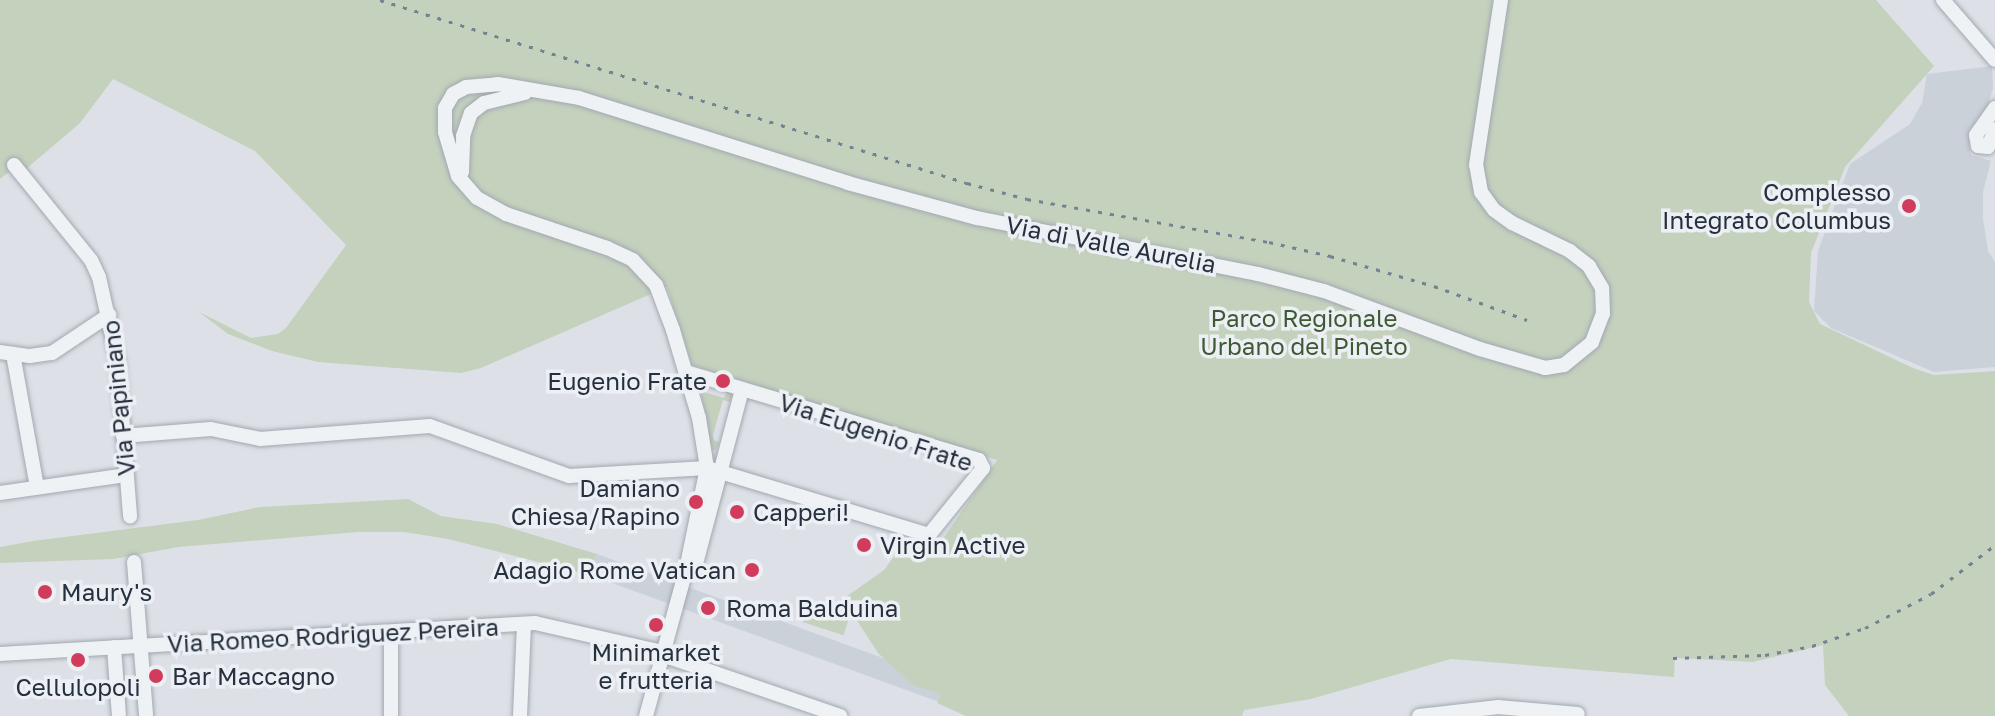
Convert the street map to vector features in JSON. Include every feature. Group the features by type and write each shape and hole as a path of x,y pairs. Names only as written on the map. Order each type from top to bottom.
{"street":[{"name":"Via di Valle Aurelia","path":"469,189 453,165 445,132 445,108 453,94 466,87 498,84 606,106 848,183 977,218 1227,267 1324,291 1480,349 1545,368 1564,365 1579,356 1597,335 1603,314 1602,288 1589,266 1570,251 1512,223 1494,210 1481,192 1476,165 1501,0"},
{"path":"1943,0 1995,60"},
{"name":"Via di Valle Aurelia","path":"469,189 460,157 471,113 496,99 541,91"},
{"path":"1995,108 1976,135 1978,146 1988,147 1995,129"},
{"name":"Via Papiniano","path":"14,165 91,260 109,315 118,363 130,517"},
{"path":"469,189 497,210 607,248 637,263 656,285 686,372 712,470 714,489 667,655 646,716"},
{"path":"37,487 7,353 52,353 109,315"},
{"name":"Via Eugenio Frate","path":"686,372 981,462 980,473 929,535 712,470"},
{"path":"684,591 712,470 742,390"},
{"path":"123,436 211,429 260,439 430,426 569,476 712,470"},
{"path":"0,493 126,475"},
{"path":"134,562 146,716"},
{"path":"520,716 524,624"},
{"name":"Via Romeo Rodriguez Pereira","path":"0,654 524,624 553,625 667,655 840,716"},
{"path":"391,632 391,716"},
{"path":"114,647 119,716"},
{"path":"656,716 667,655"},
{"path":"1419,716 1481,707 1578,714"}],"shaded area":[{"name":"Complesso Integrato Columbus","path":"1992,66 1993,88 1988,105 1969,130 1969,144 1971,155 1991,161 1983,192 1983,219 1988,251 1995,262 1995,367 1934,372 1831,328 1814,311 1818,251 1850,164 1910,124 1922,103 1927,74"},
{"path":"597,554 945,681 937,701 589,575"}],"green space":[{"name":"Parco Regionale Urbano del Pineto","path":"0,0 1876,0 1934,66 1845,167 1811,253 1809,302 1820,324 1913,368 1934,375 1995,371 1995,716 1849,716 1825,685 1823,645 1753,662 1675,658 1674,677 1451,659 1311,699 1244,710 1242,716 966,716 937,703 940,693 914,686 878,653 843,599 884,570 906,540 940,543 997,460 692,365 667,287 481,368 461,373 318,362 272,351 228,334 199,312 251,338 278,334 286,328 346,245 255,151 113,79 80,123 26,169 21,163 0,179"},
{"path":"699,383 703,385 701,391 724,398 727,391 733,393 730,402 723,400 713,435 714,440 719,442 716,450 712,450"},
{"path":"408,499 441,516 497,524 597,554 589,575 448,539 404,532 358,532 178,547 114,559 0,563 0,547 33,541 198,520 260,507"},
{"path":"809,602 850,615 843,635 803,622"}],"railway":[{"path":"380,0 967,183 1027,199 1269,242 1330,256 1434,286 1527,320"},
{"path":"1673,658 1765,655 1812,646 1865,628 1931,594 1995,545"}],"place":[{"name":"Complesso Integrato Columbus","path":"1909,206"},
{"name":"Eugenio Frate","path":"723,381"},
{"name":"Damiano Chiesa/Rapino","path":"696,502"},
{"name":"Capperi!","path":"737,512"},
{"name":"Virgin Active","path":"864,545"},
{"name":"Adagio Rome Vatican","path":"752,570"},
{"name":"Maury's","path":"45,592"},
{"name":"Roma Balduina","path":"708,608"},
{"name":"Minimarket e frutteria","path":"656,625"},
{"name":"Cellulopoli","path":"78,660"},
{"name":"Bar Maccagno","path":"156,676"}]}
